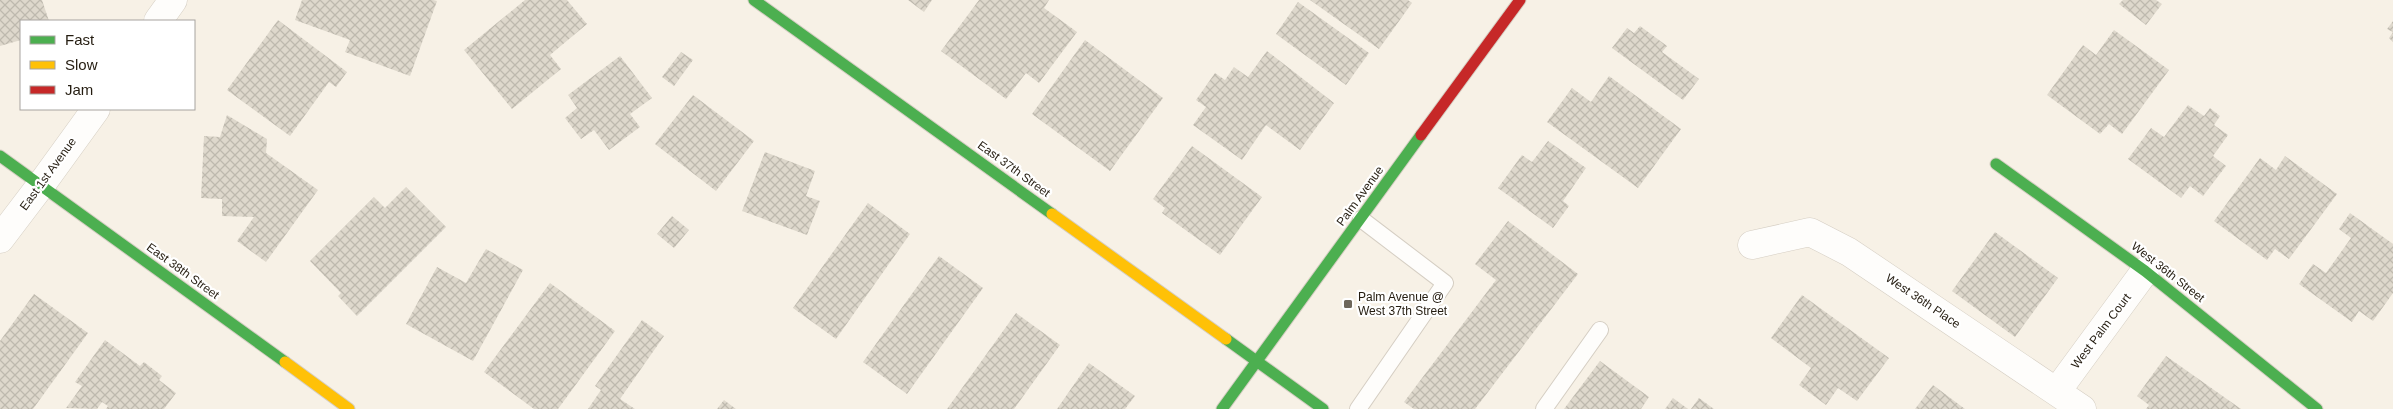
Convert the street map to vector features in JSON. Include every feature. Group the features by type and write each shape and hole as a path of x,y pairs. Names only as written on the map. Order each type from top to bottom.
{"street":[{"path":"159,20 173,0"},
{"name":"East 37th Street","path":"754,0 1323,409"},
{"name":"Palm Avenue","path":"1222,409 1520,0"},
{"name":"East 1st Avenue","path":"0,238 42,185 95,110"},
{"name":"East 38th Street","path":"0,156 349,409"},
{"name":"West 36th Street","path":"1996,164 2146,271 2317,409"},
{"name":"West 36th Place","path":"1752,244 1810,232 1850,252 2082,409"},
{"name":"West Palm Court","path":"2057,391 2146,271"}],"lane":[{"path":"1358,409 1445,283 1361,219"},
{"path":"1544,409 1600,330"}],"building":[{"path":"0,0 42,0 49,20 20,20 20,40 0,46"},
{"path":"302,0 437,1 410,76 345,52 350,40 295,20"},
{"path":"525,0 567,0 587,24 550,55 561,69 512,109 464,50"},
{"path":"908,0 932,0 924,12"},
{"path":"979,0 1049,0 1044,8 1077,32 1039,83 1026,73 1006,99 941,51"},
{"path":"1310,0 1408,0 1412,3 1379,49"},
{"path":"2123,0 2156,0 2162,4 2146,25 2119,4"},
{"path":"1298,2 1369,53 1346,85 1276,34"},
{"path":"278,20 347,72 336,87 329,82 290,136 227,90"},
{"path":"2393,21 2393,32 2387,29"},
{"path":"1640,26 1667,46 1662,52 1699,79 1683,100 1612,48 1627,28 1634,33"},
{"path":"2114,30 2169,70 2122,134 2109,124 2100,134 2047,95 2083,45 2096,55"},
{"path":"2393,32 2393,42 2389,38"},
{"path":"1085,40 1163,98 1110,171 1032,114"},
{"path":"1267,51 1334,103 1300,150 1266,125 1242,160 1193,125 1206,107 1196,100 1215,73 1225,80 1234,67 1248,77"},
{"path":"681,52 693,60 674,86 662,77"},
{"path":"620,56 652,98 630,114 640,127 609,150 594,130 581,139 565,118 577,108 568,95"},
{"path":"1609,76 1681,129 1638,188 1547,122 1572,88 1591,102"},
{"path":"693,95 754,141 716,191 655,144"},
{"path":"2188,105 2204,116 2210,108 2220,116 2214,125 2228,135 2213,156 2226,166 2203,196 2190,186 2181,198 2128,159 2151,128 2164,137"},
{"path":"227,115 267,139 266,153 318,190 266,262 237,241 254,217 222,216 222,199 201,198 204,136 220,137"},
{"path":"1548,141 1586,168 1563,201 1569,206 1553,228 1498,188 1522,155 1532,162"},
{"path":"1192,146 1262,197 1220,255 1162,213 1165,208 1153,199"},
{"path":"765,152 815,171 806,196 820,201 807,235 742,211"},
{"path":"2285,156 2337,194 2289,259 2275,249 2267,260 2214,221 2260,158 2276,170"},
{"path":"406,187 446,227 357,316 338,296 341,293 310,261 374,197 385,208"},
{"path":"868,203 910,234 836,339 793,308"},
{"path":"2350,213 2393,244 2393,293 2373,321 2359,311 2352,322 2299,284 2313,264 2326,273 2351,238 2339,229"},
{"path":"672,216 689,230 674,248 657,234"},
{"path":"1508,221 1578,274 1475,409 1414,409 1404,402 1496,280 1475,264"},
{"path":"1995,232 2058,278 2015,337 1952,291"},
{"path":"486,249 523,270 473,361 406,324 437,267 466,283"},
{"path":"939,256 983,288 907,394 863,362"},
{"path":"550,283 615,331 558,409 534,409 484,372"},
{"path":"34,294 88,333 33,409 0,409 0,341"},
{"path":"1802,295 1889,358 1857,401 1838,388 1826,405 1799,385 1811,368 1771,338"},
{"path":"1016,313 1060,345 1014,409 947,409"},
{"path":"642,320 664,336 620,399 635,409 588,409 601,390 595,386"},
{"path":"105,340 140,366 144,362 162,376 159,380 176,393 164,409 106,409 108,406 102,402 97,409 66,408 82,386 75,382"},
{"path":"2166,356 2241,409 2146,409 2149,405 2137,396"},
{"path":"1600,361 1649,397 1641,409 1564,409"},
{"path":"1089,363 1135,396 1125,409 1057,409"},
{"path":"1933,385 1965,409 1915,409"},
{"path":"1673,398 1688,409 1665,409"},
{"path":"1699,398 1714,409 1691,409"},
{"path":"724,400 736,409 717,409"}],"traffic: fast":[{"path":"754,0 1052,214"},
{"path":"1222,409 1421,135"},
{"path":"0,156 285,362"},
{"path":"1996,164 2145,271 2317,409"},
{"path":"1226,339 1323,409"}],"traffic: slow":[{"path":"1052,214 1226,339"},
{"path":"285,362 349,409"}],"traffic: jam":[{"path":"1421,135 1520,0"}],"place":[{"name":"Palm Avenue @ West 37th Street","path":"1348,304"}]}
